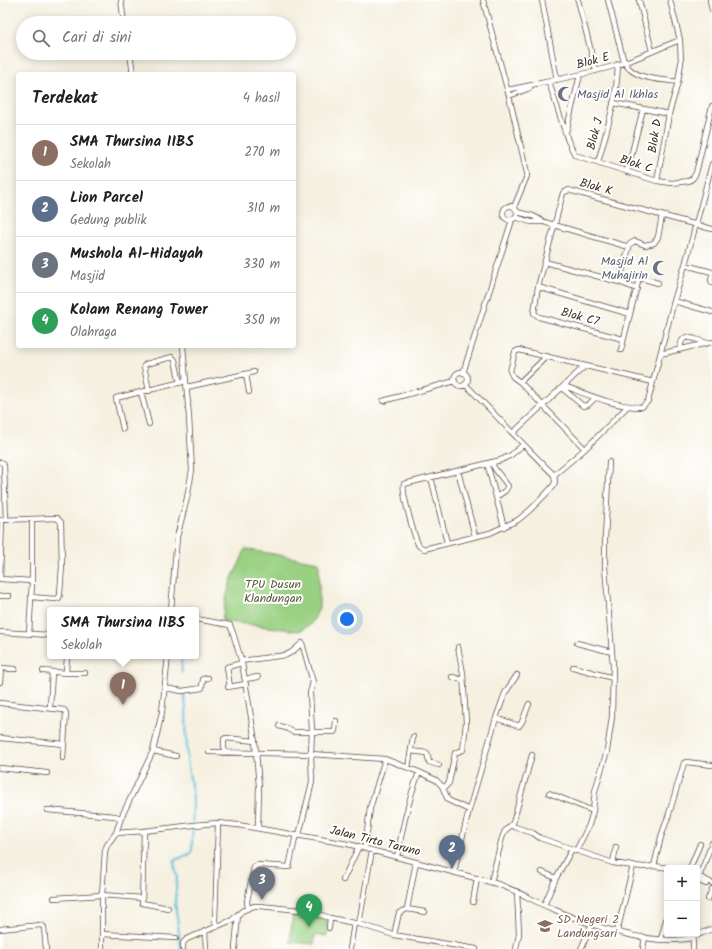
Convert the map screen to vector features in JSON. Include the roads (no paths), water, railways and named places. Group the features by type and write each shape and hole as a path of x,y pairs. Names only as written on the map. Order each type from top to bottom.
{"street":[{"path":"121,0 123,16"},
{"path":"466,384 467,378 464,373 515,216 514,207 527,176 509,96 483,0"},
{"path":"542,0 557,80"},
{"path":"578,0 596,71"},
{"path":"608,0 624,62 627,68 640,75 678,82"},
{"path":"639,0 652,51"},
{"name":"Blok D","path":"657,181 669,114 678,82 681,63 680,40 670,0"},
{"path":"710,0 712,10"},
{"name":"Blok E","path":"507,90 596,71 624,62 680,40"},
{"path":"131,60 133,72"},
{"name":"Blok J","path":"598,162 614,103 618,80 618,64"},
{"path":"565,132 580,75"},
{"path":"509,96 549,82"},
{"name":"Blok C","path":"549,82 565,132 575,155 657,181 678,183 688,181 693,178 696,173 712,106"},
{"path":"614,103 669,114"},
{"path":"627,172 643,109"},
{"path":"563,387 595,398 628,406 642,407 648,401 712,164"},
{"name":"Blok K","path":"533,311 562,196 565,191 568,190 712,229"},
{"path":"514,207 508,206 503,210 503,215 505,218 515,216 533,216 554,226 629,247"},
{"path":"619,282 629,247 632,242 635,241 651,245 656,241 662,216"},
{"path":"545,262 619,282 637,289"},
{"path":"685,265 712,272"},
{"path":"712,276 712,283"},
{"path":"621,350 640,277 658,283"},
{"path":"538,287 630,314"},
{"path":"674,301 712,312"},
{"name":"Blok C7","path":"533,311 534,314 540,317 624,339"},
{"path":"681,349 680,345 686,337 695,338 710,343"},
{"path":"660,354 710,343"},
{"path":"171,607 177,537 187,498 192,470 191,439 183,348"},
{"path":"585,449 520,382 513,377 510,371 511,363 516,351 522,350 653,382"},
{"path":"520,382 547,356"},
{"path":"149,391 144,366 146,364 172,357 175,360 180,383"},
{"path":"514,433 586,366"},
{"path":"187,386 254,372"},
{"path":"455,381 456,375 464,373"},
{"path":"246,374 250,392"},
{"path":"123,429 116,398 186,381"},
{"path":"455,381 462,386 466,384"},
{"path":"383,401 455,381"},
{"path":"466,384 514,433 523,445 554,475 554,485 523,516 504,527 490,533 424,549 419,546 405,496 403,487 404,484 501,460 511,456 523,445"},
{"path":"563,387 583,406 588,405 595,398"},
{"path":"141,392 149,424"},
{"path":"554,475 585,449 628,406"},
{"path":"0,462 4,465 0,579 32,581"},
{"path":"544,905 556,878 589,825 593,811 595,791 607,751 612,717 612,652 605,567 609,462"},
{"path":"489,463 508,486 496,497"},
{"path":"489,463 489,470 504,527"},
{"path":"489,470 495,469"},
{"path":"458,471 475,536"},
{"path":"431,478 447,543"},
{"path":"29,634 32,581 32,519"},
{"path":"2,520 59,519 62,566 59,598 31,597"},
{"path":"0,596 9,596"},
{"path":"199,620 230,625 242,662 255,741 259,786 258,828"},
{"path":"0,632 47,635"},
{"path":"183,949 183,943 185,940 216,925 232,920 247,905 254,867 289,867 312,782 310,693 313,682 302,643 286,655 242,662 227,667 229,687 258,677"},
{"path":"577,643 612,652"},
{"path":"442,786 445,787 449,783 455,753 464,750 466,723 463,680 458,647"},
{"path":"66,673 67,659"},
{"path":"102,949 102,895 105,851 116,833 121,818 153,752 161,720 168,659"},
{"path":"573,667 613,678"},
{"path":"0,682 1,668 15,669"},
{"path":"43,671 85,673"},
{"path":"50,708 52,672"},
{"path":"454,872 469,810 496,718 505,693 517,675"},
{"path":"452,677 463,680"},
{"path":"165,688 182,691 202,688 203,679 208,678"},
{"path":"0,704 64,710 63,758"},
{"path":"496,718 519,726 529,704"},
{"path":"279,726 293,732 334,732 336,731 336,721"},
{"path":"408,768 413,737"},
{"path":"0,738 64,744"},
{"path":"224,753 224,739 226,738 255,741"},
{"path":"411,751 427,753 429,762 439,765"},
{"path":"153,752 176,756"},
{"path":"209,752 311,754 385,759 420,772 436,780 442,786 448,800 469,810"},
{"path":"491,882 502,838 505,832 512,826 532,755"},
{"path":"365,848 370,808 385,759"},
{"path":"654,866 661,837 684,763 712,765"},
{"path":"0,768 47,773"},
{"path":"397,857 403,823 410,797 420,772"},
{"path":"549,792 593,811"},
{"path":"47,810 115,816 121,818"},
{"path":"216,925 218,823"},
{"name":"Jalan Tirto Taruno","path":"116,833 144,832 218,823 298,834 358,846 491,882 517,891 544,905 617,932 662,939 686,939 693,937"},
{"path":"512,826 574,850 613,863 633,866 664,867"},
{"path":"144,832 143,904 168,908"},
{"path":"700,874 712,843"},
{"path":"691,865 700,844"},
{"path":"343,880 358,846"},
{"path":"613,863 616,847"},
{"path":"350,949 372,850"},
{"path":"407,909 416,862"},
{"path":"617,932 633,866"},
{"path":"542,872 556,878"},
{"path":"473,902 477,878"},
{"path":"700,880 712,883"},
{"path":"700,880 706,884"},
{"path":"708,899 712,889"},
{"path":"516,949 519,934 517,891"},
{"path":"54,898 102,895 142,898"},
{"path":"247,905 299,910 356,923 394,935 476,949"},
{"path":"394,935 399,913 407,909 426,912"},
{"path":"235,949 238,914"},
{"path":"329,928 330,918"},
{"path":"581,949 592,924"},
{"path":"0,929 42,925 44,927 46,949"},
{"name":"Jalan Tirto Taruno","path":"700,934 712,929"},
{"path":"662,939 664,930"},
{"path":"205,931 206,949"},
{"path":"102,934 176,938"},
{"path":"643,949 645,937"},
{"path":"693,937 694,949"}],"waterway":[{"path":"181,659 182,672"},
{"path":"181,949 175,902 177,877 174,862 175,860 190,854 192,850 193,797 187,760 186,708 184,693"}],"place":[{"name":"Masjid Al Ikhlas","path":"565,94"},
{"name":"Masjid Al Muhajirin","path":"660,268"},
{"name":"SMA Thursina IIBS","path":"123,705"},
{"name":"Lion Parcel","path":"452,868"},
{"name":"Mushola Al-Hidayah","path":"262,900"},
{"name":"SD Negeri 2 Landungsari","path":"545,926"},
{"name":"Kolam Renang Tower","path":"309,927"}],"park label":[{"name":"TPU Dusun Klandungan","path":"273,591"}]}
